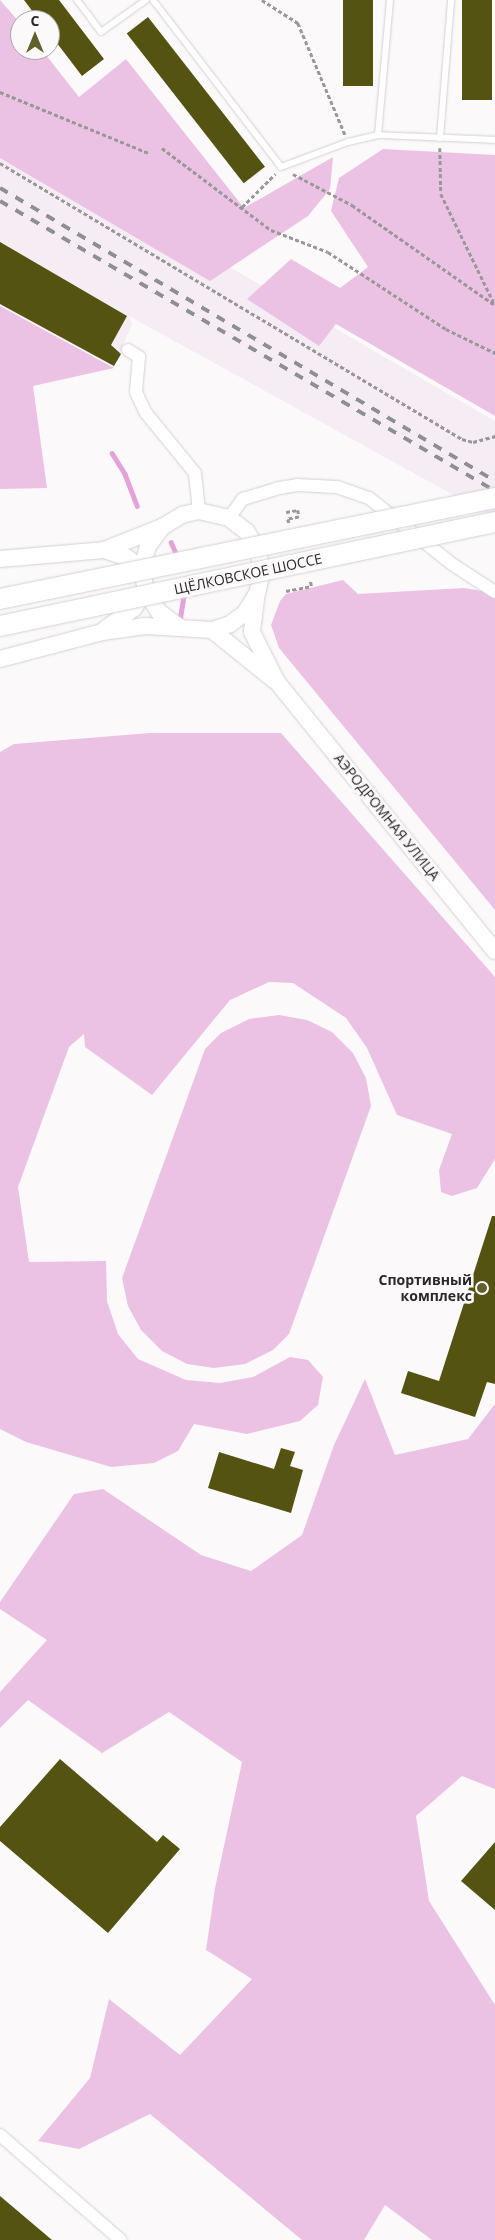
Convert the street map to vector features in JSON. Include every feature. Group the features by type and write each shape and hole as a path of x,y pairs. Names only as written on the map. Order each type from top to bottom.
{"main road":[{"name":"ЩЁЛКОВСКОЕ ШОССЕ","path":"0,599 495,498"},
{"name":"ЩЁЛКОВСКОЕ ШОССЕ","path":"0,626 495,522"}],"street":[{"path":"128,350 139,357 136,392 146,413 195,473 199,511"},
{"path":"229,518 244,499 279,488 297,485 337,487 369,498 452,564 495,592"},
{"path":"0,559 104,550 162,527 182,515 199,511 229,518 246,532 258,550 262,572 252,632 277,682"},
{"path":"162,527 148,546 142,569 146,592 158,612 178,626"},
{"path":"104,550 126,557 142,569"},
{"path":"102,632 134,608 146,592"},
{"path":"0,659 102,632 178,626 212,630 230,624 245,612 257,594"},
{"path":"212,630 277,682"},
{"name":"АЭРОДРОМНАЯ УЛИЦА","path":"277,682 495,952"},
{"path":"0,2135 121,2240"}],"lane":[{"path":"77,0 101,32 146,0"},
{"path":"153,0 281,167 348,142 378,135 495,140"},
{"path":"378,135 390,0"},
{"path":"440,138 451,0"}],"path":[{"path":"262,0 298,23 348,142"},
{"path":"0,92 149,153"},
{"path":"440,138 441,194 495,305"},
{"path":"162,148 271,230 328,252 446,330 495,352"},
{"path":"0,163 462,439 473,442 495,436"},
{"path":"242,208 281,167 352,205 495,305"},
{"path":"286,512 298,510 299,517 288,519"},
{"path":"286,591 311,586 310,579"}],"shaded area":[{"path":"0,0 10,12 10,60 50,60 79,97 126,59 244,208 333,157 330,189 308,216 210,281 0,158"},
{"path":"0,134 495,421 495,518 129,316 132,324 114,367 0,305"},
{"path":"383,149 495,155 495,416 336,324 319,346 247,299 291,259 340,288 368,267 331,211 339,178"},
{"path":"0,306 114,368 33,386 47,488 0,489"},
{"path":"343,580 358,594 464,588 495,593 495,910 279,648 271,625 280,601 286,594"},
{"path":"150,733 281,733 495,977 495,1159 477,1188 452,1196 441,1192 439,1170 452,1134 397,1115 367,1048 346,1018 293,983 269,982 230,1000 152,1095 85,1047 84,1034 69,1047 18,1187 29,1262 106,1261 107,1301 118,1334 138,1359 186,1380 220,1383 253,1377 290,1357 308,1360 323,1377 318,1405 300,1421 247,1434 194,1424 178,1451 154,1463 111,1467 26,1442 0,1429 0,752 14,744"},
{"path":"279,1015 307,1020 332,1032 353,1053 366,1078 371,1106 289,1334 273,1350 245,1364 214,1368 187,1364 162,1351 141,1330 128,1306 122,1278 205,1049 221,1033 249,1019"},
{"path":"365,1379 395,1455 468,1439 495,1404 495,1789 462,1776 416,1816 429,1901 495,2005 495,2240 432,2240 385,2205 364,2240 302,2240 150,2114 79,2149 38,2141 90,2078 109,1999 180,2055 252,1979 206,1950 215,1888 242,1762 169,1712 102,1753 28,1700 0,1728 0,1692 47,1640 0,1609 0,1602 74,1494 103,1489 201,1555 251,1571 302,1535 334,1445"}],"building":[{"path":"24,0 59,0 104,59 82,76 60,47 60,10 32,10"},
{"path":"343,0 373,0 373,86 343,86"},
{"path":"462,0 492,0 492,100 462,100"},
{"path":"148,17 265,167 244,183 127,34"},
{"path":"0,242 127,316 111,345 121,354 114,366 0,304"},
{"name":"Спортивный комплекс","path":"492,1216 495,1216 495,1384 487,1382 475,1417 401,1393 408,1371 439,1381"},
{"path":"281,1448 295,1452 290,1466 303,1470 291,1513 208,1488 219,1452 274,1469"},
{"path":"60,1759 157,1842 163,1835 180,1849 108,1933 0,1841 0,1827"},
{"path":"495,1842 495,1910 461,1881"},
{"path":"0,2196 52,2240 0,2240"}],"waterway":[{"path":"112,453 125,474 137,506"},
{"path":"171,542 178,558"},
{"path":"180,618 184,592"}],"railway":[{"path":"0,188 495,481"},
{"path":"0,201 495,491"}],"place":[{"name":"Спортивный комплекс","path":"482,1288"}]}
